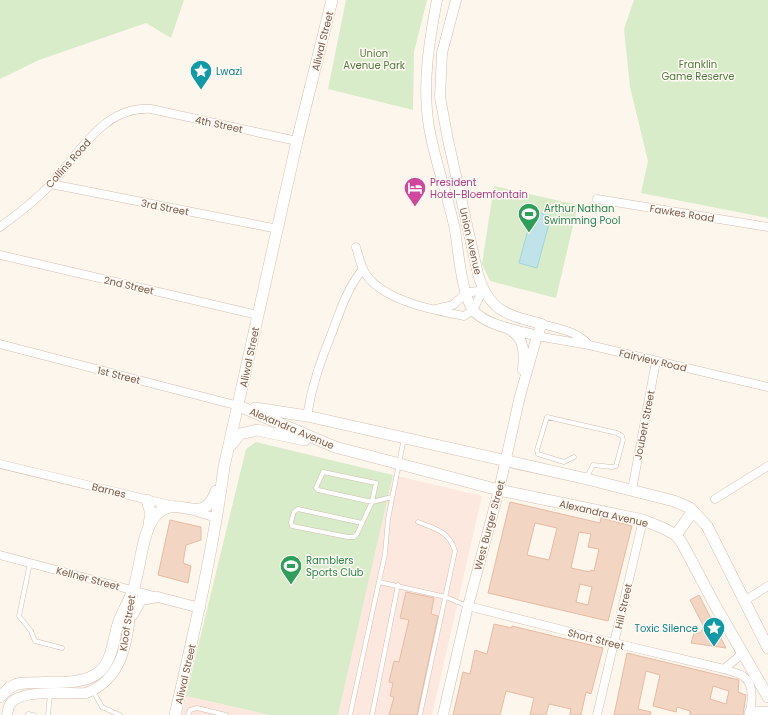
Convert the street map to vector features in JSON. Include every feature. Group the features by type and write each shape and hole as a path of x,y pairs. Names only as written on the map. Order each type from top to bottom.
{"main road":[{"name":"Aliwal Street","path":"175,715 200,608 217,518 224,467 239,406 297,141 332,0"},
{"name":"Alexandra Avenue","path":"239,406 306,416 587,479 674,501 693,511 707,526 768,648"},
{"name":"Alexandra Avenue","path":"239,406 335,447 498,490 643,520 676,535"},
{"path":"228,449 240,434 257,430 335,447"},
{"path":"149,525 159,513 168,508 178,507 198,509 212,503 224,467"},
{"path":"133,590 151,514 146,500"},
{"path":"693,511 676,535 690,555 716,607 768,697"},
{"name":"Kloof Street","path":"0,697 9,688 17,684 76,681 95,675 104,667 110,654 119,623 133,590"},
{"path":"749,714 768,712"}],"street":[{"name":"Union Avenue","path":"437,0 428,47 426,75 429,127 454,228 466,293 473,310"},
{"name":"Union Avenue","path":"456,0 444,41 440,66 440,97 451,154 483,290 488,299 502,311 574,334 589,345"},
{"name":"4th Street","path":"140,108 297,141"},
{"name":"Collins Road","path":"0,227 51,184 76,154 104,125 120,114 140,108"},
{"path":"437,158 451,154"},
{"name":"3rd Street","path":"51,184 278,229"},
{"name":"Fawkes Road","path":"596,199 768,227"},
{"path":"356,247 363,269 368,278 391,295 432,310 464,316 473,310 483,290"},
{"name":"2nd Street","path":"0,255 258,315"},
{"path":"306,416 311,389 318,367 349,289 363,269"},
{"path":"432,310 453,305 466,293 483,290"},
{"path":"473,310 486,321 537,336"},
{"name":"West Burger Street","path":"443,715 468,606 498,490 520,396 537,336 542,324"},
{"path":"504,326 515,333 523,345 520,396"},
{"name":"Fairview Road","path":"537,336 589,345 768,387"},
{"name":"1st Street","path":"0,344 239,406"},
{"name":"Joubert Street","path":"632,490 656,361"},
{"name":"Barnes","path":"0,464 178,507 217,518"},
{"path":"715,499 768,466"},
{"name":"Hill Street","path":"597,715 643,520"},
{"name":"Kellner Street","path":"0,555 200,608"},
{"path":"744,601 768,586"},
{"name":"Kloof Street","path":"93,691 114,674 123,653 129,623 133,590"},
{"path":"129,623 135,608 141,600 158,597"},
{"name":"Short Street","path":"468,606 724,669 743,676 750,687 752,698 749,714"},
{"path":"724,669 743,653"},
{"path":"7,715 10,704 17,697 86,693 93,691"}],"lane":[{"path":"574,457 564,462 538,454 537,450 547,417 617,433 622,436 623,440 616,466 593,465 587,479"},
{"path":"350,715 385,554 392,497 404,438"},
{"path":"362,523 298,510 294,512 291,522 292,526 354,537 357,534 372,502 376,486 374,482 324,472 316,488 318,490 372,502 392,497"},
{"path":"418,522 443,532 452,541 455,552 420,715"},
{"path":"30,563 19,616 31,631 35,641 62,648"},
{"path":"379,582 398,585 446,597 468,606"},
{"path":"372,715 398,585"},
{"path":"93,691 102,707 120,715"},
{"path":"48,715 50,694"},
{"path":"188,715 190,710 197,708 226,715"},
{"path":"28,714 34,715"}],"shaded area":[{"path":"393,475 482,496 432,715 338,715"},
{"path":"186,696 270,715 182,715"}],"green space":[{"path":"0,0 184,0 171,38 146,23 39,60 0,79"},
{"name":"Union Avenue Park","path":"346,0 427,0 414,52 413,110 328,89"},
{"name":"Franklin Game Reserve","path":"634,0 768,0 768,218 641,193 648,161 630,87 624,29"},
{"name":"Arthur Nathan Swimming Pool","path":"494,186 578,205 556,298 490,281 482,264"},
{"name":"Ramblers Sports Club","path":"256,442 393,475 338,715 270,715 186,696 246,449"}],"water":[{"path":"533,211 551,216 537,268 519,263"}],"building":[{"path":"510,502 600,523 601,518 632,526 608,621 488,593","holes":["535,523 557,528 549,560 527,555","579,532 591,534 588,547 599,549 594,571 591,570 590,572 571,568","580,584 592,587 588,605 576,602"]},
{"path":"170,520 201,527 201,540 186,545 183,563 191,566 188,583 158,575"},
{"path":"406,592 434,598 431,614 438,616 417,715 389,715 394,697 390,696 393,683 389,682 394,661 399,662 409,620 400,618"},
{"path":"699,595 726,648 691,643 694,633 700,633 704,627 690,600"},
{"path":"494,624 512,628 512,626 603,648 591,694 586,692 581,715 570,715 571,709 549,704 546,715 530,715 534,698 506,691 500,715 453,715 463,672 470,674 475,650 487,654"},
{"path":"627,653 739,680 738,692 746,695 743,715 690,715 690,711 677,707 676,712 653,706 660,675 646,671 638,709 651,712 650,715 614,715","holes":["713,686 729,691 726,704 710,699"]}],"place":[{"name":"Lwazi","path":"201,90"},
{"name":"President Hotel-Bloemfontain","path":"415,208"},
{"name":"Arthur Nathan Swimming Pool","path":"529,234"},
{"name":"Ramblers Sports Club","path":"291,586"},
{"name":"Toxic Silence","path":"714,648"}]}
